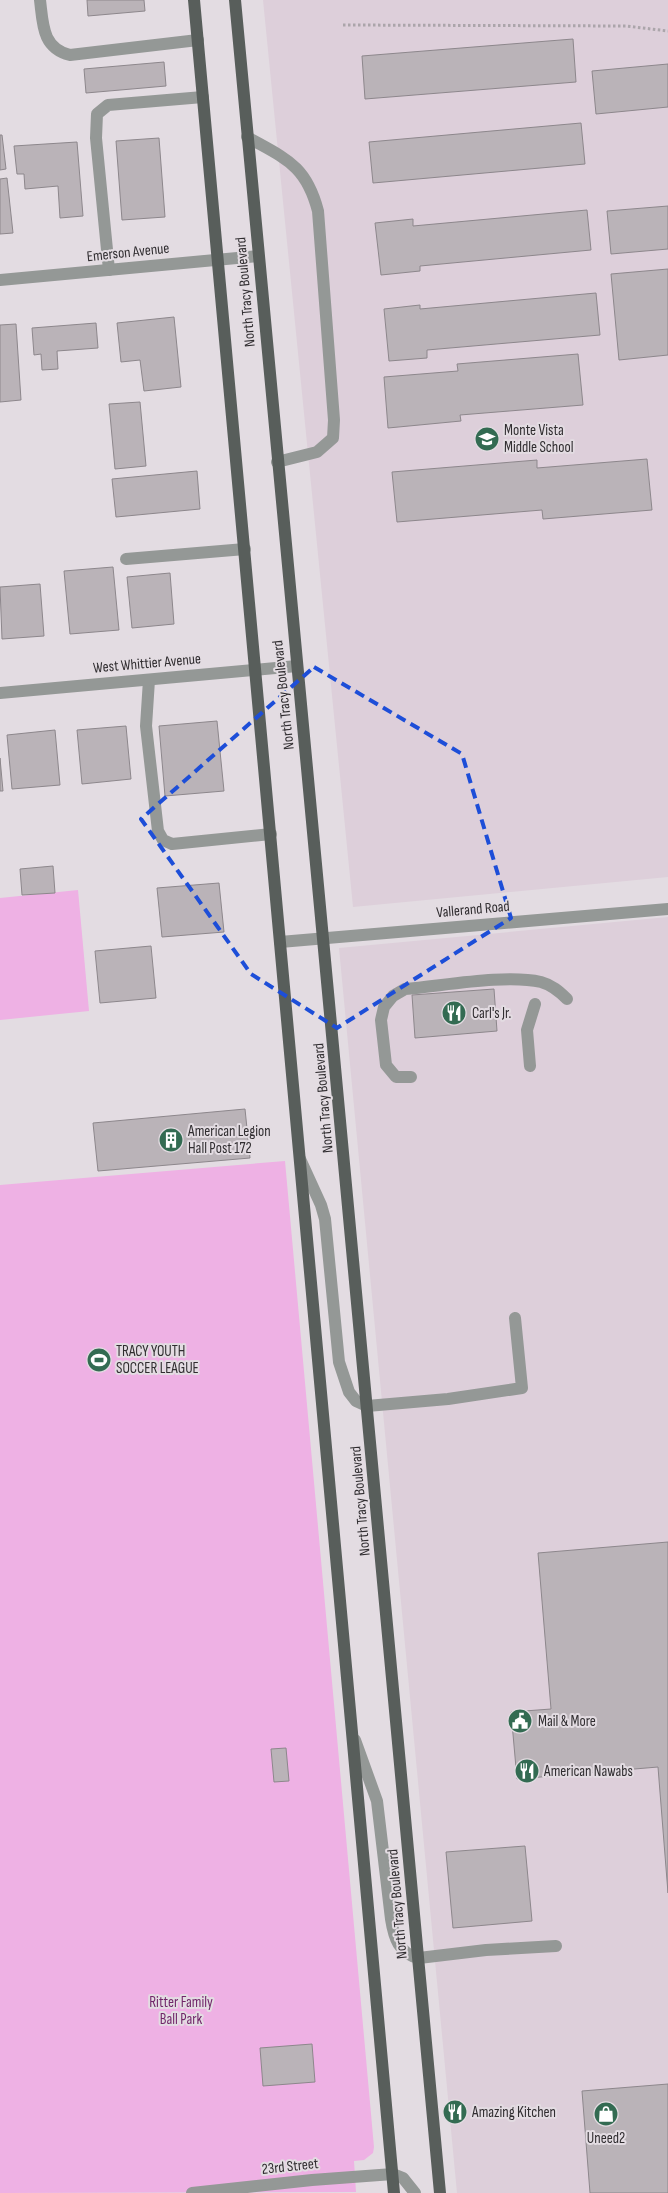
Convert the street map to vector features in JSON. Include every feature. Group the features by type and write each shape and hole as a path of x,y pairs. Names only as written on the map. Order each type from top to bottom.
{"main road":[{"name":"North Tracy Boulevard","path":"194,0 394,2193"},
{"name":"North Tracy Boulevard","path":"235,0 440,2193"}],"street":[{"path":"40,0 43,28 52,46 59,52 70,55 198,40"},
{"path":"109,270 96,138 97,114 108,105 203,97"},
{"path":"247,137 286,160 302,173 313,189 318,211 334,420 333,438 317,452 277,462"},
{"name":"Emerson Avenue","path":"0,280 258,256"},
{"path":"126,559 245,549"},
{"name":"West Whittier Avenue","path":"0,693 297,666"},
{"path":"149,680 146,726 158,831 163,840 172,844 270,834"},
{"name":"Vallerand Road","path":"280,942 668,909"},
{"path":"411,1077 396,1077 386,1065 381,1020 384,1007 393,996 405,989 521,979 542,982 556,988 567,999"},
{"path":"530,1066 528,1030 535,1004"},
{"path":"300,1159 322,1205 339,1362 349,1392 356,1401 367,1406 448,1399 522,1388 515,1318"},
{"path":"354,1738 377,1801 394,1937 400,1948 409,1956 419,1958 486,1950 556,1946"},
{"path":"393,2174 403,2178 416,2193"},
{"name":"23rd Street","path":"192,2193 312,2180 393,2174"}],"path":[{"path":"343,25 626,26 668,31"}],"highlighted area":[{"path":"314,667 462,754 511,918 337,1028 251,974 141,819"}],"shaded area":[{"name":"Monte Vista Middle School","path":"263,0 668,0 668,877 353,907"},
{"path":"668,917 668,2193 457,2193 339,948"}],"green space":[{"path":"78,890 89,1011 0,1020 0,898"},
{"name":"Ritter Family Ball Park","path":"285,1161 374,2147 373,2153 364,2160 354,2161 356,2192 0,2193 0,1185"}],"building":[{"path":"87,0 144,0 145,11 88,16"},
{"path":"573,39 576,82 365,99 362,56"},
{"path":"164,62 166,86 86,93 84,69"},
{"path":"668,64 668,107 596,114 592,71"},
{"path":"581,123 585,164 373,183 369,142"},
{"path":"0,135 2,135 6,169 0,170"},
{"path":"159,138 165,217 122,220 116,141"},
{"path":"77,142 83,216 60,218 58,186 25,189 24,174 17,174 14,146"},
{"path":"7,178 13,233 0,234 0,179"},
{"path":"668,206 668,249 611,254 607,211"},
{"path":"587,210 591,250 420,266 420,271 381,275 375,223 413,219 413,226"},
{"path":"668,269 668,355 619,360 611,274"},
{"path":"596,293 600,335 427,350 427,358 389,361 384,309 420,305 420,309"},
{"path":"174,317 181,387 144,391 140,360 121,362 117,323"},
{"path":"96,323 98,348 57,351 58,369 42,370 41,354 34,355 32,328"},
{"path":"16,324 21,400 0,402 0,325"},
{"path":"578,354 583,405 460,415 461,421 388,428 384,377 458,371 457,364"},
{"path":"140,402 146,466 115,469 109,404"},
{"path":"647,459 652,510 543,519 542,510 397,522 392,472 537,460 537,468"},
{"path":"197,471 200,509 116,517 112,479"},
{"path":"113,567 119,630 70,634 64,571"},
{"path":"170,573 174,624 132,628 127,577"},
{"path":"40,584 44,636 2,639 0,587"},
{"path":"217,721 224,791 165,796 159,726"},
{"path":"126,726 131,779 82,784 77,730"},
{"path":"55,730 60,785 12,789 7,735"},
{"path":"0,758 3,791 0,791"},
{"path":"53,866 55,893 22,895 20,869"},
{"path":"219,883 224,932 162,937 157,888"},
{"path":"151,946 156,998 100,1003 95,951"},
{"name":"Carl's Jr.","path":"494,989 497,1031 415,1038 412,995"},
{"name":"American Legion Hall Post 172","path":"245,1109 250,1158 98,1171 93,1123"},
{"path":"668,1542 668,1893 658,1767 517,1779 511,1712 551,1709 538,1553"},
{"path":"286,1748 289,1781 274,1782 271,1749"},
{"path":"525,1846 532,1921 453,1928 446,1852"},
{"path":"312,2044 315,2082 263,2086 260,2048"},
{"path":"668,2084 668,2193 590,2193 582,2091"}],"place":[{"name":"Monte Vista Middle School","path":"487,439"},
{"name":"Carl's Jr.","path":"454,1013"},
{"name":"American Legion Hall Post 172","path":"171,1140"},
{"name":"TRACY YOUTH SOCCER LEAGUE","path":"99,1360"},
{"name":"Mail & More","path":"520,1721"},
{"name":"American Nawabs","path":"527,1771"},
{"name":"Amazing Kitchen","path":"455,2112"},
{"name":"Uneed2","path":"606,2114"}]}
